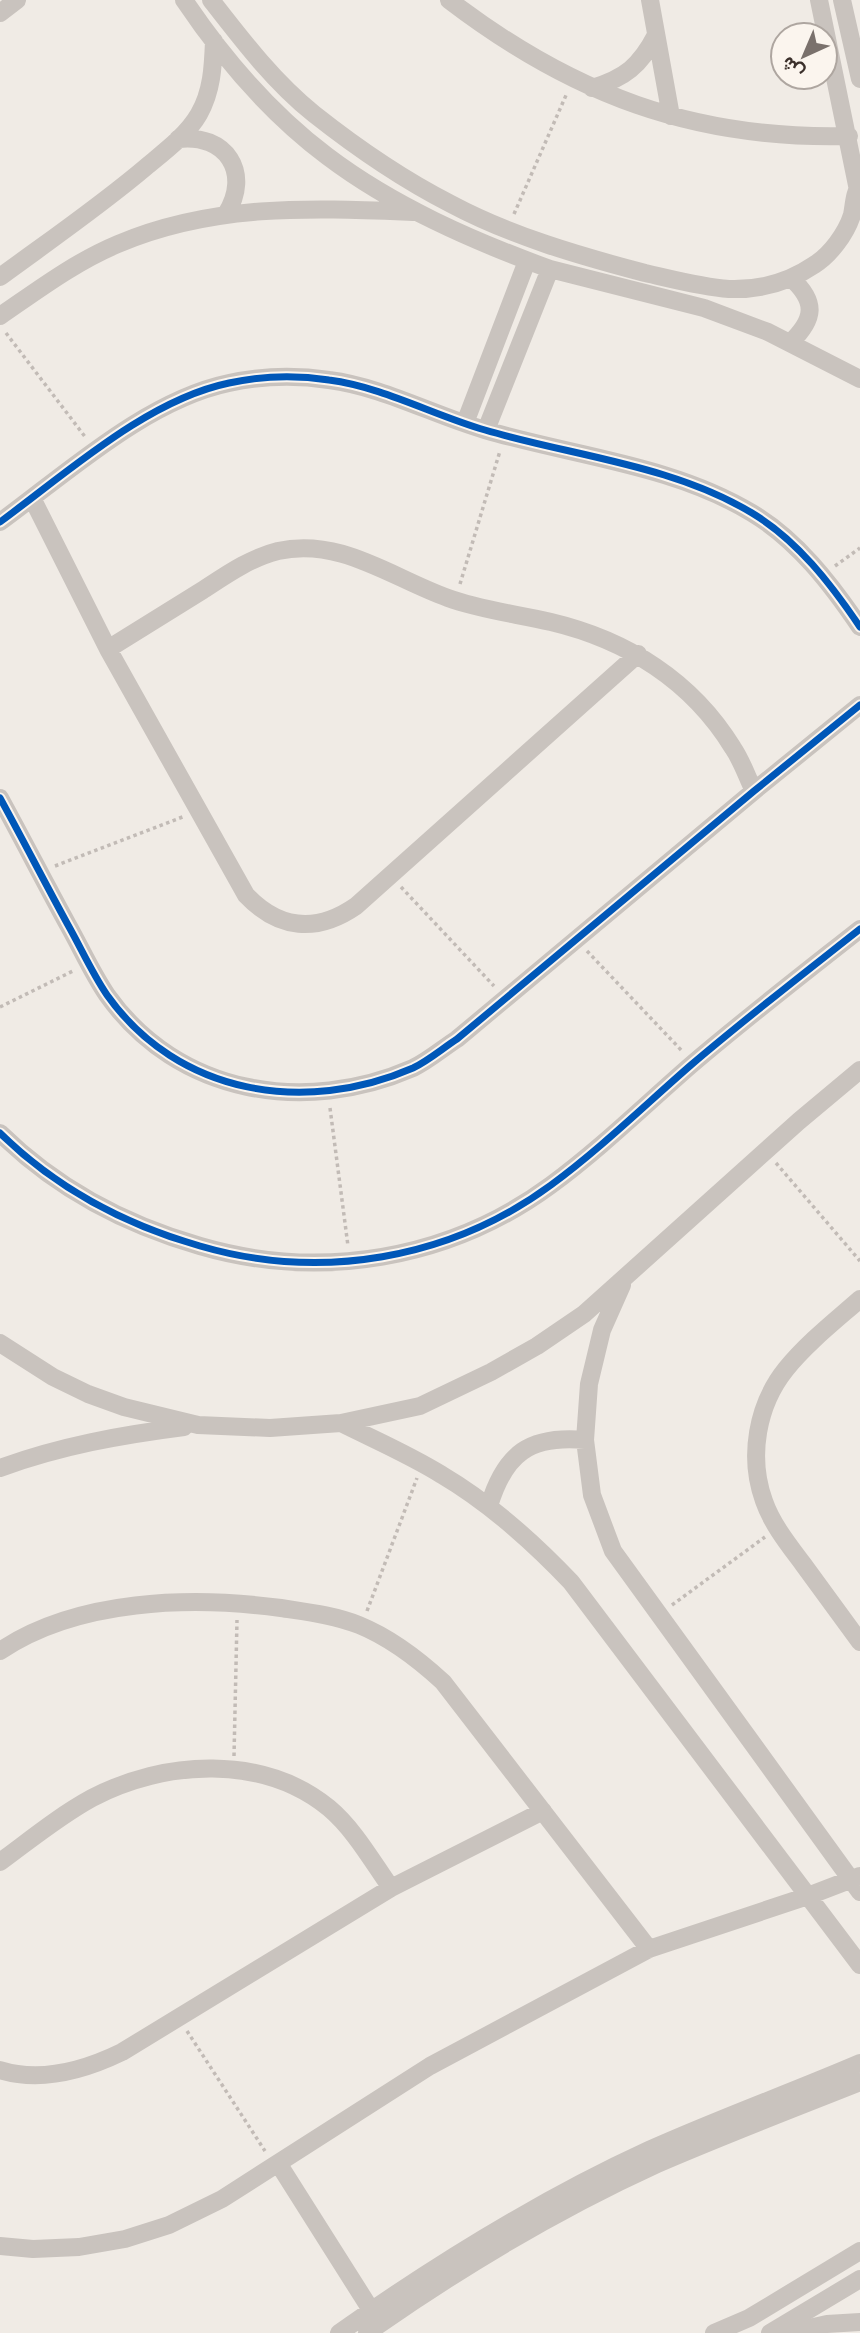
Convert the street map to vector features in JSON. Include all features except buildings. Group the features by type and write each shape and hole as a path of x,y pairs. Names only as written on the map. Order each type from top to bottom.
{"street":[{"path":"0,13 17,0"},
{"path":"184,0 248,83 296,131 372,186 458,232 527,261 704,308 768,332 860,379"},
{"path":"211,0 253,55 311,112 375,160 452,205 507,229 602,262 681,281 729,289 774,284 817,264 837,243 851,218 859,190 819,0"},
{"path":"449,0 492,33 540,63 592,88 670,116 759,133 849,136"},
{"path":"650,0 670,116"},
{"path":"842,0 860,79"},
{"path":"592,88 612,82 631,70 646,54 656,35"},
{"path":"0,277 128,183 177,139 197,117 208,96 215,41"},
{"path":"177,139 192,137 207,140 220,148 230,159 236,172 237,187 234,202 226,214"},
{"path":"0,316 64,272 116,244 155,230 226,214 272,209 420,212"},
{"path":"465,424 527,261"},
{"path":"486,430 550,269"},
{"path":"790,343 804,327 810,310 807,296 791,278"},
{"path":"0,522 135,424 180,399 229,383 279,376 330,380 380,393 486,430 687,481 752,513 784,536 822,576 860,627"},
{"path":"32,498 108,649 246,895 258,908 290,923 316,924 341,916 638,654"},
{"path":"108,649 247,563 278,551 311,547 344,552 418,587 456,601 554,623 597,636 638,654 676,680 708,712 734,750 754,791"},
{"path":"0,798 89,963 108,995 135,1027 168,1054 205,1074 255,1089 286,1094 328,1092 366,1084 415,1067 457,1039 860,705"},
{"path":"0,1133 22,1155 59,1184 99,1208 142,1228 244,1258 279,1263 327,1264 374,1259 420,1248 466,1232 509,1212 550,1186 694,1063 860,929"},
{"path":"0,1468 40,1454 118,1435 198,1425 270,1428 341,1423 420,1406 491,1372 537,1346 584,1314 860,1070"},
{"path":"0,2246 33,2249 79,2247 125,2239 179,2220 222,2199 430,2066 649,1949 808,1896 857,1883 613,1551 592,1496 585,1440 589,1384 598,1344 625,1279"},
{"path":"860,1299 785,1370 763,1410 756,1455 764,1501 777,1528 860,1642"},
{"path":"0,1343 53,1377 88,1394 136,1411 198,1425"},
{"path":"341,1423 442,1475 489,1506 532,1542 571,1581 860,1965"},
{"path":"489,1506 496,1481 512,1460 534,1444 559,1438 585,1440"},
{"path":"0,1651 50,1627 100,1612 152,1605 203,1602 237,1604 333,1616 361,1626 418,1659 443,1682 649,1949"},
{"path":"0,1862 63,1816 94,1797 126,1783 160,1774 234,1769 281,1779 307,1792 330,1809 350,1830 391,1888"},
{"path":"0,2070 36,2075 95,2065 122,2052 391,1888 543,1811"},
{"path":"339,2333 494,2231 637,2156 860,2063"},
{"path":"367,2333 503,2245 657,2164 860,2082"},
{"path":"276,2164 372,2310"},
{"path":"714,2333 749,2318 860,2251"},
{"path":"770,2333 860,2279"},
{"path":"787,2333 860,2322"}],"path":[{"path":"507,229 573,79"},
{"path":"0,325 96,452"},
{"path":"456,601 505,435"},
{"path":"822,576 860,548"},
{"path":"40,872 198,811"},
{"path":"390,875 506,998"},
{"path":"576,939 694,1063"},
{"path":"0,1007 89,963"},
{"path":"328,1092 350,1262"},
{"path":"766,1151 860,1261"},
{"path":"361,1626 422,1464"},
{"path":"659,1614 777,1528"},
{"path":"234,1769 237,1604"},
{"path":"179,2017 276,2164"}],"cycle path":[{"path":"0,522 109,440 168,405 229,383 279,377 317,378 369,389 485,430 656,472 721,497 752,513 784,536 825,579 860,627"},
{"path":"0,798 96,978 136,1029 170,1055 207,1074 246,1087 287,1092 330,1090 372,1082 413,1068 457,1039 860,705"},
{"path":"0,1133 68,1188 118,1215 172,1237 245,1257 291,1262 337,1262 382,1257 427,1246 470,1231 512,1211 551,1185 605,1142 691,1065 860,929"}]}
